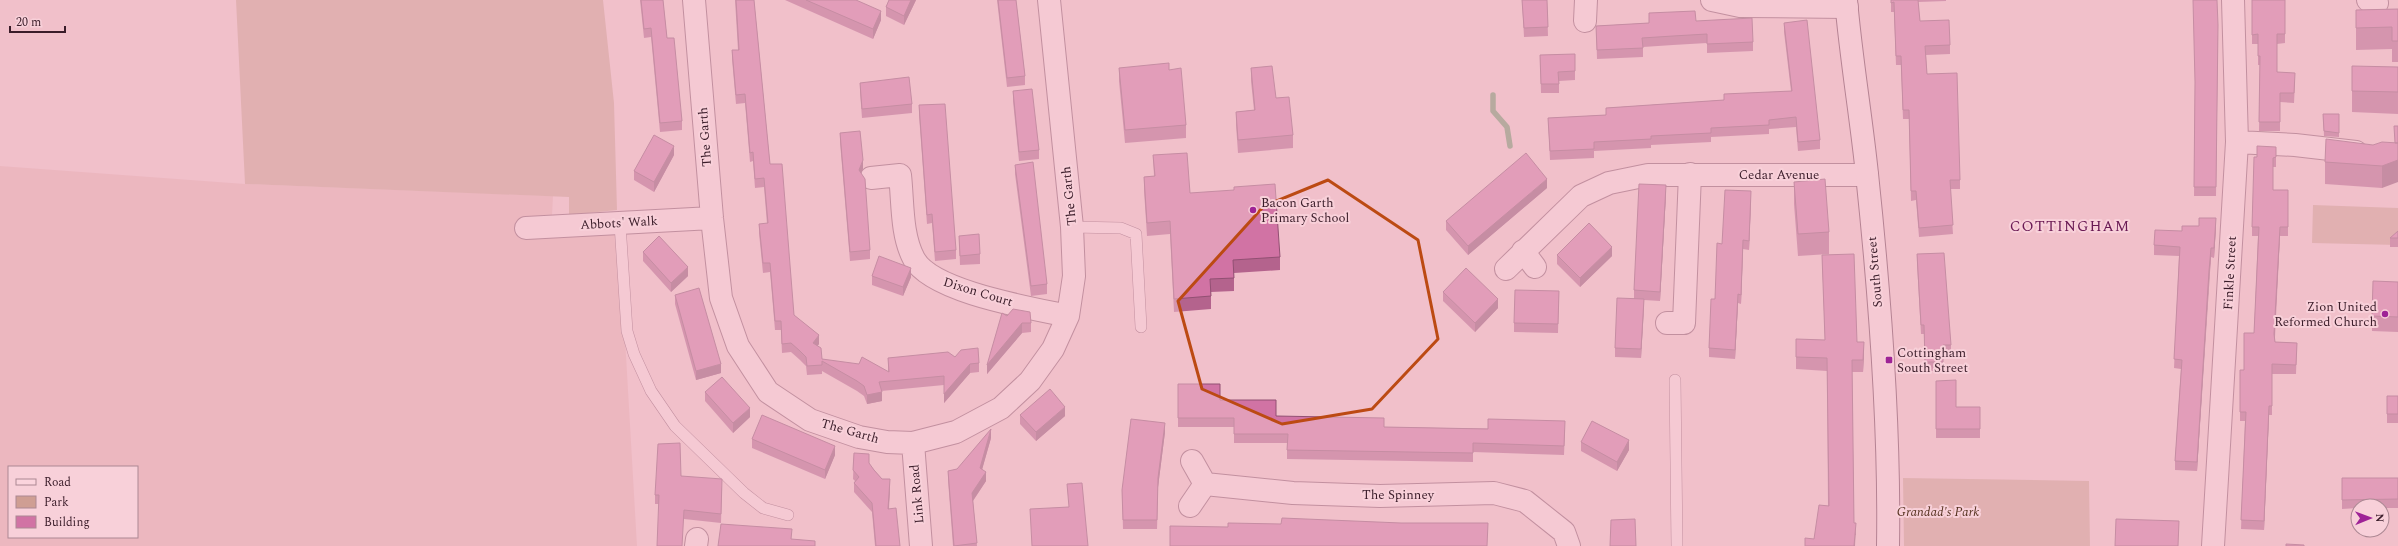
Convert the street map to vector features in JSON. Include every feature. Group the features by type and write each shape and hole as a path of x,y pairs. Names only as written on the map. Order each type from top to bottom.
{"street":[{"name":"The Garth","path":"694,0 712,218 721,298 738,346 768,392 810,420 859,437 886,442 913,443 956,432 1001,408 1030,381 1053,349 1068,316 1074,276 1072,227 1049,0"},
{"path":"1712,0 1740,6 1846,4"},
{"name":"Finkle Street","path":"2213,546 2237,142 2233,0"},
{"name":"South Street","path":"1846,4 1867,175 1885,394 1890,489 1888,546"},
{"path":"2237,142 2295,144 2374,154"},
{"path":"1667,323 1684,323 1690,174"},
{"name":"Dixon Court","path":"871,178 900,175 907,240 915,260 927,274 948,286 1030,308 1068,316"},
{"name":"Cedar Avenue","path":"1506,269 1529,259 1581,196 1609,182 1648,175 1867,175"},
{"name":"Abbots' Walk","path":"526,228 712,218"},
{"name":"Link Road","path":"913,443 921,546"},
{"path":"1190,506 1205,484 1192,462"},
{"name":"The Spinney","path":"1205,484 1293,493 1380,496 1494,493 1525,501 1564,532 1569,546"},
{"path":"2213,546 2218,546"}],"lane":[{"path":"620,224 627,331 634,354 651,390 675,426 744,493 763,508 788,515"},
{"path":"1072,227 1121,228 1136,234 1141,327"},
{"path":"1675,380 1677,546"}],"highlighted area":[{"path":"1328,180 1418,240 1438,339 1372,409 1282,424 1202,389 1178,301 1264,206"}],"shaded area":[{"path":"0,166 245,184 553,196 552,216 526,237 619,234 637,546 0,546"}],"green space":[{"path":"236,0 603,0 614,103 617,210 569,215 569,197 245,184"},
{"path":"2313,205 2398,208 2398,245 2312,243"},
{"name":"Grandad's Park","path":"1903,478 2089,481 2090,546 1904,546"}],"building":[{"path":"641,0 663,0 667,38 674,38 682,121 660,123 651,28 644,29"},
{"path":"736,0 754,0 770,164 782,164 794,315 819,335 813,343 821,348 822,359 859,364 862,357 889,372 888,358 948,352 955,357 961,350 978,348 979,363 970,364 944,394 944,376 879,382 882,392 867,395 864,386 857,381 822,361 822,365 807,366 806,357 791,343 782,344 781,321 775,321 770,263 763,263 759,224 768,223 764,178 755,179 753,152 750,153 745,94 736,95 732,50 739,50"},
{"path":"806,0 856,0 881,11 873,29"},
{"path":"889,0 911,0 904,16 886,7"},
{"path":"998,0 1016,0 1025,76 1007,78"},
{"path":"1522,0 1547,0 1548,27 1524,28"},
{"path":"1891,0 1918,0 1920,21 1949,20 1950,45 1925,46 1927,74 1957,73 1960,180 1950,180 1953,225 1919,228 1916,191 1911,191 1909,110 1903,110 1901,56 1896,56 1894,2 1891,3"},
{"path":"2193,0 2217,0 2216,187 2194,187 2195,82"},
{"path":"2252,0 2285,0 2285,34 2277,34 2277,72 2295,73 2294,93 2280,93 2280,122 2259,122 2260,56 2258,56 2258,34 2252,35"},
{"path":"2398,9 2398,41 2392,41 2392,27 2356,28 2356,10"},
{"path":"1695,11 1696,21 1752,18 1753,42 1707,44 1707,34 1642,38 1643,48 1597,50 1596,26 1649,23 1649,13"},
{"path":"1807,20 1820,140 1798,142 1796,117 1769,120 1769,125 1711,128 1711,133 1651,136 1651,139 1594,142 1594,149 1550,151 1548,118 1606,115 1606,108 1724,100 1724,94 1792,91 1784,23"},
{"path":"1575,54 1575,71 1558,72 1559,84 1541,84 1540,55"},
{"path":"1169,63 1169,70 1181,68 1186,125 1125,130 1119,68"},
{"path":"1272,66 1276,98 1289,97 1293,135 1238,140 1236,112 1255,110 1251,68"},
{"path":"2352,66 2398,67 2398,92 2352,91"},
{"path":"909,77 912,104 862,109 860,83"},
{"path":"1032,89 1039,150 1019,152 1013,91"},
{"path":"945,104 956,250 935,252 932,214 927,215 919,105"},
{"path":"2323,114 2339,114 2339,133 2324,131"},
{"path":"2394,126 2398,126 2398,143 2395,143"},
{"path":"860,131 863,160 859,170 865,179 870,250 850,252 840,133"},
{"path":"654,135 674,146 654,182 634,171"},
{"path":"2326,139 2373,145 2382,142 2398,143 2398,160 2382,166 2325,162"},
{"path":"2257,146 2276,147 2276,157 2273,158 2273,190 2288,190 2288,227 2280,227 2274,334 2275,342 2297,343 2296,365 2272,364 2272,406 2269,406 2264,521 2241,520 2246,412 2240,412 2240,370 2244,370 2244,333 2254,333 2259,227 2252,227 2254,157 2257,157"},
{"path":"1187,153 1190,193 1234,190 1234,187 1275,184 1280,257 1233,260 1234,278 1210,279 1211,296 1174,299 1170,221 1147,223 1144,177 1155,176 1153,155"},
{"path":"1526,153 1547,179 1468,246 1446,221"},
{"path":"1033,162 1047,284 1031,286 1015,165"},
{"path":"1825,179 1829,232 1798,234 1794,182"},
{"path":"1639,184 1666,185 1660,292 1634,290"},
{"path":"1725,190 1751,191 1749,241 1743,240 1741,295 1738,294 1735,350 1709,348 1711,299 1715,299 1717,243 1722,244"},
{"path":"2199,218 2216,218 2214,248 2211,248 2209,271 2197,462 2175,461 2182,360 2174,359 2180,247 2154,245 2155,230 2182,231 2182,226 2199,226"},
{"path":"1589,223 1612,247 1580,278 1557,255"},
{"path":"2398,231 2398,238 2390,238"},
{"path":"979,234 980,254 960,256 959,236"},
{"path":"659,236 688,267 671,283 643,252"},
{"path":"1944,253 1951,345 1943,345 1943,362 1925,362 1924,325 1921,325 1917,254"},
{"path":"1854,254 1857,342 1864,342 1863,360 1852,360 1854,523 1856,523 1854,546 1805,546 1805,538 1814,539 1819,505 1829,506 1827,358 1796,357 1796,339 1825,340 1822,255"},
{"path":"879,256 911,268 903,287 872,276"},
{"path":"1466,268 1498,299 1475,323 1443,292"},
{"path":"2373,281 2398,282 2398,317 2372,316"},
{"path":"699,288 721,364 696,371 675,295"},
{"path":"1515,290 1559,291 1558,324 1514,323"},
{"path":"1617,298 1644,299 1641,349 1615,348"},
{"path":"1013,309 1030,312 1031,323 1022,323 987,365 1002,313 1007,316"},
{"path":"722,377 750,408 733,423 705,392"},
{"path":"1956,380 1956,407 1980,407 1980,429 1936,429 1936,381"},
{"path":"1178,384 1220,384 1220,400 1276,400 1276,416 1384,418 1384,427 1488,429 1488,419 1565,421 1564,446 1473,443 1473,453 1287,450 1288,434 1234,434 1234,418 1178,418"},
{"path":"1050,389 1065,407 1036,432 1020,415"},
{"path":"2387,396 2398,396 2398,414 2387,414"},
{"path":"762,415 835,446 825,470 752,439"},
{"path":"1131,419 1165,423 1158,478 1157,520 1123,520 1122,490"},
{"path":"1592,421 1629,440 1617,462 1581,442"},
{"path":"991,429 980,468 986,472 972,493 977,543 954,546 948,471 957,469"},
{"path":"680,443 681,476 722,479 721,514 684,510 682,546 657,546 659,495 655,495 658,444"},
{"path":"854,453 869,454 869,463 874,470 882,479 890,479 888,509 896,508 900,546 876,546 872,503 854,483 859,477 853,470"},
{"path":"2342,478 2398,478 2398,499 2350,498 2350,500 2342,500"},
{"path":"1082,483 1088,546 1032,546 1030,509 1069,507 1067,484"},
{"path":"1282,518 1401,523 1488,523 1487,546 1170,546 1170,526 1228,527 1228,523 1281,524"},
{"path":"1635,519 1636,546 1610,546 1611,520"},
{"path":"2116,519 2179,521 2178,546 2115,546"},
{"path":"721,524 792,529 791,539 815,541 815,546 718,546"},
{"path":"2286,544 2304,545 2304,546 2286,546"}],"waterway":[{"path":"1493,95 1493,111 1507,127 1510,146"}],"place":[{"name":"Bacon Garth Primary School","path":"1253,210"},
{"name":"Zion United Reformed Church","path":"2385,314"},
{"name":"Cottingham South Street","path":"1889,360"}],"district":[{"name":"COTTINGHAM","path":"2070,226"}]}
